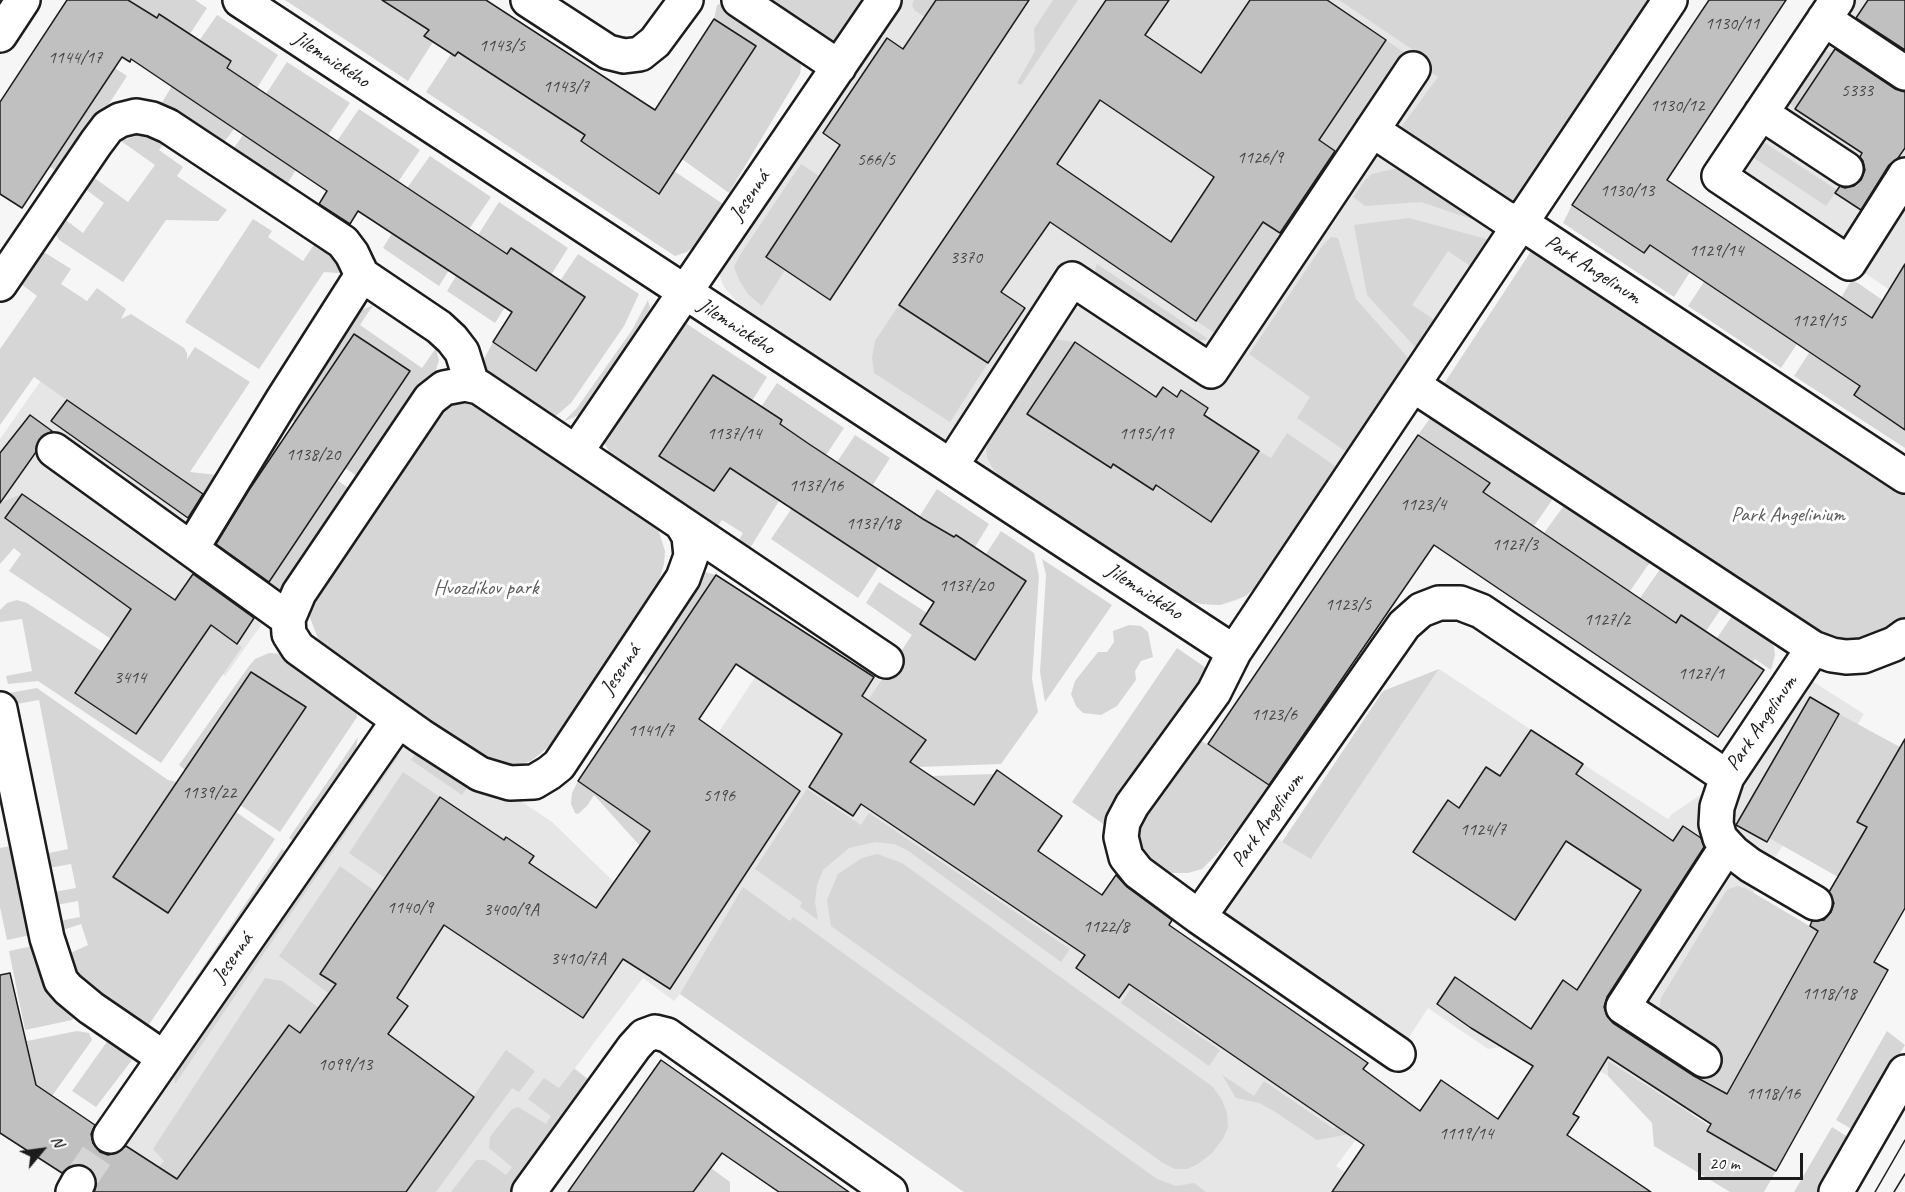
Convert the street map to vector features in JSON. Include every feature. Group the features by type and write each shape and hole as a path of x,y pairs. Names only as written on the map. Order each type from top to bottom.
{"street":[{"path":"0,36 23,0"},
{"name":"Jilemnického","path":"240,0 1234,652"},
{"path":"528,0 608,52 624,56 639,54 655,42 686,0"},
{"path":"739,0 839,67"},
{"name":"Jesenná","path":"576,452 884,0"},
{"name":"Park Angelinum","path":"1670,0 1234,652 1214,692 1132,805 1124,822 1121,837 1126,857 1138,872 1199,917 1404,625 1421,610 1439,603 1460,603 1481,611 1727,777 1813,648"},
{"path":"1905,73 1831,10 1719,176 1849,263 1905,175"},
{"path":"951,466 1072,279 1211,371 1413,69"},
{"path":"1761,113 1846,169"},
{"path":"0,284 108,127 120,120 136,116 153,119 168,126 343,242 352,254 362,275 439,327 452,339 462,352 472,384"},
{"path":"1372,130 1505,218 1521,223"},
{"name":"Park Angelinum","path":"1521,223 1905,476"},
{"path":"192,548 362,275"},
{"path":"54,450 288,619 300,593 430,399 444,388 472,384 886,661"},
{"path":"1413,385 1813,648 1846,657 1863,656 1894,644 1905,636"},
{"name":"Jesenná","path":"288,619 289,634 298,648 398,721 480,774 497,780 521,784 534,782 559,765 686,571 691,548 683,526"},
{"path":"0,709 46,938 61,981 97,1012 164,1058"},
{"name":"Jesenná","path":"110,1136 398,721"},
{"path":"1727,777 1717,807 1716,824 1720,838 1749,865 1815,903"},
{"path":"1704,1060 1623,1007 1727,846"},
{"path":"1199,917 1398,1054"},
{"path":"529,1192 634,1047 644,1036 655,1032 667,1035 890,1192"},
{"path":"1836,1192 1905,1071"}],"shaded area":[{"path":"899,0 1631,0 1646,9 1338,468 1252,590 1238,600 1210,605 1182,598 757,319 724,287 718,271"},
{"path":"1837,0 1905,0 1905,300 1719,176"},
{"path":"47,372 217,491 177,549 269,614 225,676 0,519 0,439"},
{"path":"791,623 881,681 868,700 926,740 911,762 973,805 997,770 1062,816 1038,851 1102,895 1117,873 1176,914 1157,943 1368,1063 1363,1070 1388,1087 1358,1131 1361,1133 1336,1166 1373,1192 964,1192 680,994 674,1001 643,978 575,1068 590,1081 517,1192 141,1192 158,1167 121,1143 398,721 551,821 614,882 699,762"},
{"path":"1439,669 1668,819 1727,777 1798,672 1864,714 1664,1037 1716,1073 1683,1125 1562,1049 1527,1043 1488,1049 1428,1008 1404,1045 1219,922 1276,838 1312,858"}],"green space":[{"path":"128,0 195,0 207,8 190,34 157,18"},
{"path":"285,0 382,0 429,30 425,37 433,42 408,81"},
{"path":"765,0 870,0 834,52"},
{"path":"914,0 936,0 925,17 914,10 912,5"},
{"path":"1053,0 1078,0 1021,85 1017,83 1035,51 1034,29"},
{"path":"1339,0 1647,0 1643,15 1508,214 1398,134 1438,77 1412,59 1416,52"},
{"path":"717,5 727,5 799,57 801,66 800,74 729,193 682,159 756,47 714,19"},
{"path":"217,15 278,55 257,88 227,68 231,61 199,41"},
{"path":"1386,40 1405,53 1337,152 1319,140"},
{"path":"1818,48 1832,53 1795,109 1785,97"},
{"path":"458,52 585,135 581,141 659,194 674,171 723,204 701,241 687,252 675,256 426,92 451,54 455,56"},
{"path":"287,62 350,103 328,135 266,94"},
{"path":"115,68 127,76 63,175 50,167"},
{"path":"172,86 234,129 222,145 161,104"},
{"path":"359,109 420,150 398,182 337,141"},
{"path":"142,134 167,139 159,150 183,167 177,176 227,210 218,221 166,220 123,282 59,240 55,233 63,218 83,233 104,203 84,188 93,177 128,202 155,165 121,141"},
{"path":"243,135 296,170 285,187 232,151"},
{"path":"1759,141 1837,190 1826,206 1754,158 1750,153"},
{"path":"430,156 491,197 469,229 407,188"},
{"path":"801,164 819,176 766,256 785,270 762,306 748,294 734,267"},
{"path":"1398,168 1408,169 1498,228 1421,202 1365,206 1353,197 1372,174"},
{"path":"499,202 568,248 551,275 511,248 507,254 478,235"},
{"path":"1572,205 1644,252 1650,245 1690,272 1674,297 1563,223"},
{"path":"1409,218 1490,240 1472,267 1448,251 1412,305 1436,321 1417,349 1367,295 1354,225"},
{"path":"253,219 272,231 268,237 303,261 318,239 351,274 324,272 259,369 185,322"},
{"path":"1263,222 1282,235 1215,333 1196,321"},
{"path":"392,233 449,270 439,286 383,248"},
{"name":"Park Angelinium","path":"1541,236 1905,476 1905,636 1846,657 1434,399"},
{"path":"1331,237 1338,238 1356,299 1410,360 1348,453 1297,418 1310,397 1249,354 1323,245"},
{"path":"40,251 71,269 61,284 87,301 97,288 126,309 121,319 131,314 184,348 187,359 195,347 250,382 190,472 217,475 203,495 34,377 0,425 0,349 37,296 16,280"},
{"path":"578,254 639,294 624,326 571,403 550,421 475,376 493,342 536,371 585,298 560,281"},
{"path":"1097,264 1208,339 1197,341 1191,339 1097,275 1095,269"},
{"path":"456,276 485,294 509,301 495,323 447,291"},
{"path":"1852,279 1900,312 1892,338 1841,298"},
{"path":"1704,282 1797,344 1781,368 1688,306"},
{"path":"648,300 650,308 642,328 587,408 579,415 563,422 577,408 632,330"},
{"path":"373,305 360,325 422,368 436,348 439,360 434,376 363,480 345,468 409,371 354,334 295,422 286,417 357,312"},
{"path":"899,305 988,363 950,422 874,373 872,357 875,341"},
{"path":"684,322 767,377 752,401 713,375 660,456 713,491 731,465 742,476 779,501 747,553 736,545 743,533 722,520 714,531 614,461 605,444 604,436"},
{"path":"1052,339 1075,342 1027,414 1110,467 1117,459 1127,473 1153,490 1156,485 1210,522 1259,451 1271,458 1287,433 1338,468 1261,582 1246,596 1220,605 1201,604 1182,598 1004,481 992,467 987,458 986,449 990,438 1007,405"},
{"path":"1809,353 1860,386 1854,395 1905,430 1905,448 1794,376"},
{"path":"777,383 844,428 826,455 780,424 761,407"},
{"name":"Hvozdíkov park","path":"471,401 652,522 659,532 665,551 664,564 656,591 552,744 531,761 511,767 487,763 320,644 309,615 311,603 425,424 451,404"},
{"path":"1433,414 1557,493 1534,526 1483,492 1489,483 1418,435"},
{"path":"855,435 890,458 872,486 837,462"},
{"path":"272,437 281,443 217,539 238,553 232,563 267,585 337,480 354,492 289,587 279,592 265,590 233,569 217,553 211,537 213,525"},
{"path":"937,489 989,524 975,547 956,535 953,540 919,517"},
{"path":"22,494 5,518 209,623 242,647 161,763 38,681 8,684 6,676 32,671 22,619 0,622 0,610 7,603 17,600 27,603 103,652 75,693 136,734 185,663 123,621 111,639 9,571 21,554 14,548 0,564 0,503"},
{"path":"1568,500 1653,558 1630,591 1544,533"},
{"path":"792,508 879,566 858,598 771,539"},
{"path":"1001,531 1034,553 1039,576 1032,679 1038,712 1001,764 918,767 910,762 926,740 868,700 912,635 866,603 879,582 927,613 920,624 975,660 1026,581 986,554"},
{"path":"1042,559 1112,605 1045,702 1040,672 1046,575"},
{"path":"1663,565 1723,606 1706,631 1681,615 1676,623 1640,598"},
{"path":"701,571 716,575 647,677 638,668"},
{"path":"1734,613 1770,639 1775,655 1771,670 1755,659 1752,662 1717,638"},
{"path":"1129,625 1141,626 1148,632 1153,657 1141,661 1135,671 1136,680 1117,706 1101,715 1083,713 1076,706 1071,694 1075,681 1098,652 1107,652 1114,642 1113,631"},
{"path":"1177,648 1212,672 1116,833 1072,802"},
{"path":"269,653 284,654 356,709 357,717 280,832 240,805 305,707 251,672 185,770 179,765 249,666 255,659"},
{"path":"1439,669 1311,859 1282,842 1383,691"},
{"path":"37,688 168,780 177,782 168,913 236,812 275,839 148,1026 142,1028 76,979 64,956 88,945 81,924 57,932 54,922 80,917 78,901 51,906 48,893 76,888 71,864 44,869 40,855 68,849 39,700 11,705 9,693"},
{"path":"1839,714 1900,747 1857,822 1867,827 1838,877 1769,838"},
{"path":"1191,734 1271,786 1264,798 1202,869 1188,873 1172,873 1153,865 1138,845 1135,831"},
{"path":"358,737 355,754 296,843 289,838"},
{"path":"417,752 473,780 462,795 411,760"},
{"path":"399,755 175,1084 174,1074 251,956 385,764"},
{"path":"403,772 440,797 385,878 349,853"},
{"path":"994,774 974,805 931,776"},
{"path":"578,781 632,818 659,818 640,846 594,795 587,806 578,814 575,813 571,804 572,793"},
{"path":"807,789 861,825 869,813 1070,949 1061,962 907,850 894,844 875,842 849,848 823,870 817,885 815,902 818,920 800,907 802,902 755,869"},
{"path":"16,845 35,934 7,940 0,907 0,848"},
{"path":"282,849 289,853 174,1015 168,1019"},
{"path":"877,854 902,863 1213,1087 1227,1113 1228,1128 1212,1153 1187,1169 1175,1169 1163,1163 831,926 827,900 838,874 862,858"},
{"path":"340,866 376,892 321,974 347,992 340,1002 279,956"},
{"path":"1738,886 1818,931 1711,1124 1683,1105 1714,1056 1661,1018 1659,1010 1661,998 1723,896 1728,889"},
{"path":"743,887 790,921 793,917 1157,1179 1176,1186 1194,1183 1206,1192 964,1192 680,994"},
{"path":"37,945 79,1014 72,1020 25,1030 9,951"},
{"path":"1140,975 1159,987 1149,1001 1220,1050 1209,1066 1121,1003"},
{"path":"265,978 282,981 319,1008 167,1192 158,1168 164,1161 153,1149"},
{"path":"77,1031 89,1033 92,1040 52,1096 36,1085 27,1041"},
{"path":"1887,1031 1905,1045 1855,1131 1836,1120"},
{"path":"111,1036 132,1060 96,1107 72,1091"},
{"path":"506,1050 535,1071 519,1092 512,1088 436,1192 406,1192"},
{"path":"1608,1061 1710,1126 1707,1131 1776,1171 1764,1192 1730,1192 1654,1146 1652,1123 1608,1076"},
{"path":"574,1069 590,1081 517,1192 451,1192 476,1160 485,1160 506,1175 512,1167 489,1148 490,1137 511,1110 518,1107 546,1124 551,1116 528,1099 544,1078 559,1088"},
{"path":"1222,1075 1254,1096 1264,1081 1334,1129 1339,1121 1356,1133 1317,1140 1259,1103 1236,1098"},
{"path":"1832,1127 1851,1139 1821,1192 1794,1192"},
{"path":"711,1168 730,1182 730,1192 693,1192"}],"building":[{"path":"67,0 128,0 157,18 159,14 231,61 227,68 257,88 507,254 511,248 585,297 536,371 493,342 512,312 358,211 350,224 319,204 327,191 131,59 130,62 122,57 22,208 0,194 0,102"},
{"path":"382,0 486,0 655,110 714,19 756,46 659,194 581,141 585,135 458,52 455,56 424,36 429,30"},
{"path":"936,0 1029,0 830,300 766,257 840,145 823,133 887,38 903,49"},
{"path":"1106,0 1169,0 1145,35 1201,73 1250,0 1327,0 1386,40 1319,140 1335,151 1280,233 1263,222 1196,321 1050,222 1001,292 1025,308 988,363 899,305","holes":["1100,100 1214,177 1171,242 1057,164"]},
{"path":"1709,0 1786,0 1667,180 1872,318 1905,264 1905,430 1854,395 1860,386 1650,245 1644,253 1572,205"},
{"path":"1868,0 1905,0 1905,50 1856,18"},
{"path":"1835,49 1895,89 1905,92 1905,148 1889,165 1861,210 1835,193 1840,186 1845,188 1854,186 1861,180 1865,170 1860,157 1862,153 1795,109"},
{"path":"354,334 410,371 269,582 216,544 249,490"},
{"path":"1075,342 1156,397 1163,387 1177,397 1181,390 1208,408 1204,415 1259,451 1211,522 1156,485 1153,490 1113,464 1111,468 1027,414"},
{"path":"713,375 782,420 780,424 809,444 923,519 954,537 956,535 1026,581 975,660 920,624 934,602 730,468 714,491 659,456"},
{"path":"67,400 203,494 188,518 51,421"},
{"path":"30,415 52,431 39,440 36,452 0,503 0,453"},
{"path":"1418,435 1490,483 1483,492 1676,623 1681,615 1764,670 1718,737 1434,545 1269,785 1208,744"},
{"path":"22,494 175,600 193,574 254,618 237,644 211,625 136,734 75,693 131,609 5,518"},
{"path":"716,575 874,677 862,696 926,740 910,762 974,805 997,770 1062,816 1038,851 1102,895 1116,875 1127,887 1172,920 1169,925 1368,1063 1363,1069 1420,1111 1441,1080 1498,1119 1533,1066 1437,1004 1455,977 1531,1029 1563,980 1577,990 1641,890 1566,841 1515,920 1413,852 1448,800 1459,808 1486,767 1500,776 1531,730 1583,764 1576,774 1673,841 1683,826 1701,838 1704,847 1607,997 1604,1007 1613,1023 1694,1076 1727,1094 1818,931 1810,926 1812,921 1824,920 1831,912 1834,903 1829,892 1867,827 1857,822 1905,739 1905,908 1874,962 1888,970 1776,1171 1707,1131 1711,1124 1608,1057 1573,1114 1579,1117 1567,1135 1651,1192 1332,1192 1364,1145 1129,984 1119,998 1076,968 1085,955 861,804 853,816 809,787 842,734 736,664 699,719 800,791 670,989 623,959 583,1018 444,925 397,998 408,1006 388,1034 474,1097 406,1192 94,1192 97,1182 94,1173 88,1167 77,1164 62,1173 0,1133 0,975 10,973 36,1085 95,1125 91,1134 93,1143 100,1152 108,1155 117,1153 126,1146 177,1179 289,1025 300,1033 336,984 320,974 440,797 504,840 506,837 534,856 529,863 596,908 650,831 578,781"},
{"path":"251,672 306,707 168,913 113,877"},
{"path":"1810,697 1839,714 1767,842 1736,825"},
{"path":"661,1060 849,1192 779,1192 722,1153 693,1192 568,1192"}],"tunnel":[{"path":"78,1183 110,1136"}],"tram line":[{"path":"1875,1192 1905,1140"},
{"path":"1894,1192 1905,1174"}]}
